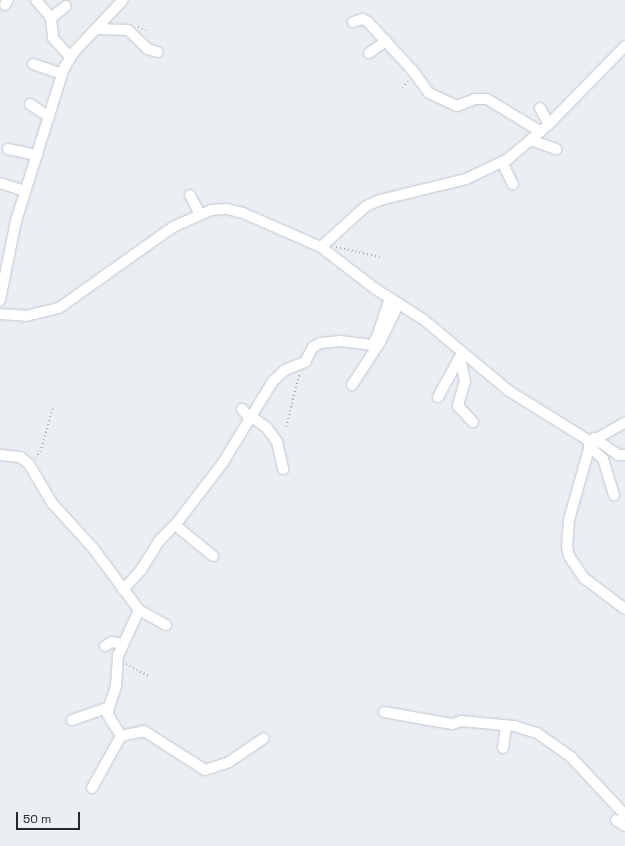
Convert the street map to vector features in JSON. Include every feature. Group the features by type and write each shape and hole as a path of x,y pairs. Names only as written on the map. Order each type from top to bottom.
{"street":[{"path":"36,0 51,18 53,38 70,57"},
{"path":"0,300 16,221 62,74 70,57 123,0"},
{"path":"51,18 66,6"},
{"path":"353,22 365,20 386,41 429,93 457,106 475,99 487,99 541,132"},
{"path":"97,29 128,30 148,49 158,52"},
{"path":"369,53 386,41"},
{"path":"323,246 366,206 380,200 466,179 502,162 541,132 625,46"},
{"path":"33,64 62,74"},
{"path":"30,104 49,117"},
{"path":"540,108 549,124"},
{"path":"531,140 556,149"},
{"path":"8,149 37,155"},
{"path":"502,162 513,185"},
{"path":"0,183 25,191"},
{"path":"190,195 200,213"},
{"path":"0,314 26,316 59,308 173,227 200,213 226,209 242,213 323,246 374,288 424,320 461,356 509,391 592,442 618,455 625,455"},
{"path":"123,590 141,570 160,540 175,525 222,464 273,381 285,370 305,362 314,346 321,343 340,341 372,345 378,337 390,298"},
{"path":"352,386 380,342 399,303"},
{"path":"438,398 461,356"},
{"path":"461,356 465,381 458,406 473,422"},
{"path":"242,409 251,418 267,428 277,442 283,469"},
{"path":"625,422 592,442 569,520 567,546 569,556 584,578 625,609"},
{"path":"592,442 603,459 614,495"},
{"path":"0,455 20,457 29,464 52,504 93,548 139,610 166,626"},
{"path":"175,525 213,556"},
{"path":"121,736 108,715 109,707 116,686 118,660 123,644 139,610"},
{"path":"105,646 112,642 123,644"},
{"path":"72,720 109,707"},
{"path":"384,712 452,724 461,721 506,726 537,733 563,750 625,815"},
{"path":"503,748 506,726"},
{"path":"92,788 121,736 144,731 205,770 229,762 264,738"},
{"path":"616,820 625,826"}],"path":[{"path":"323,246 380,257"},
{"path":"286,427 300,372"},
{"path":"29,464 40,452 53,406"},
{"path":"118,660 149,676"}]}
